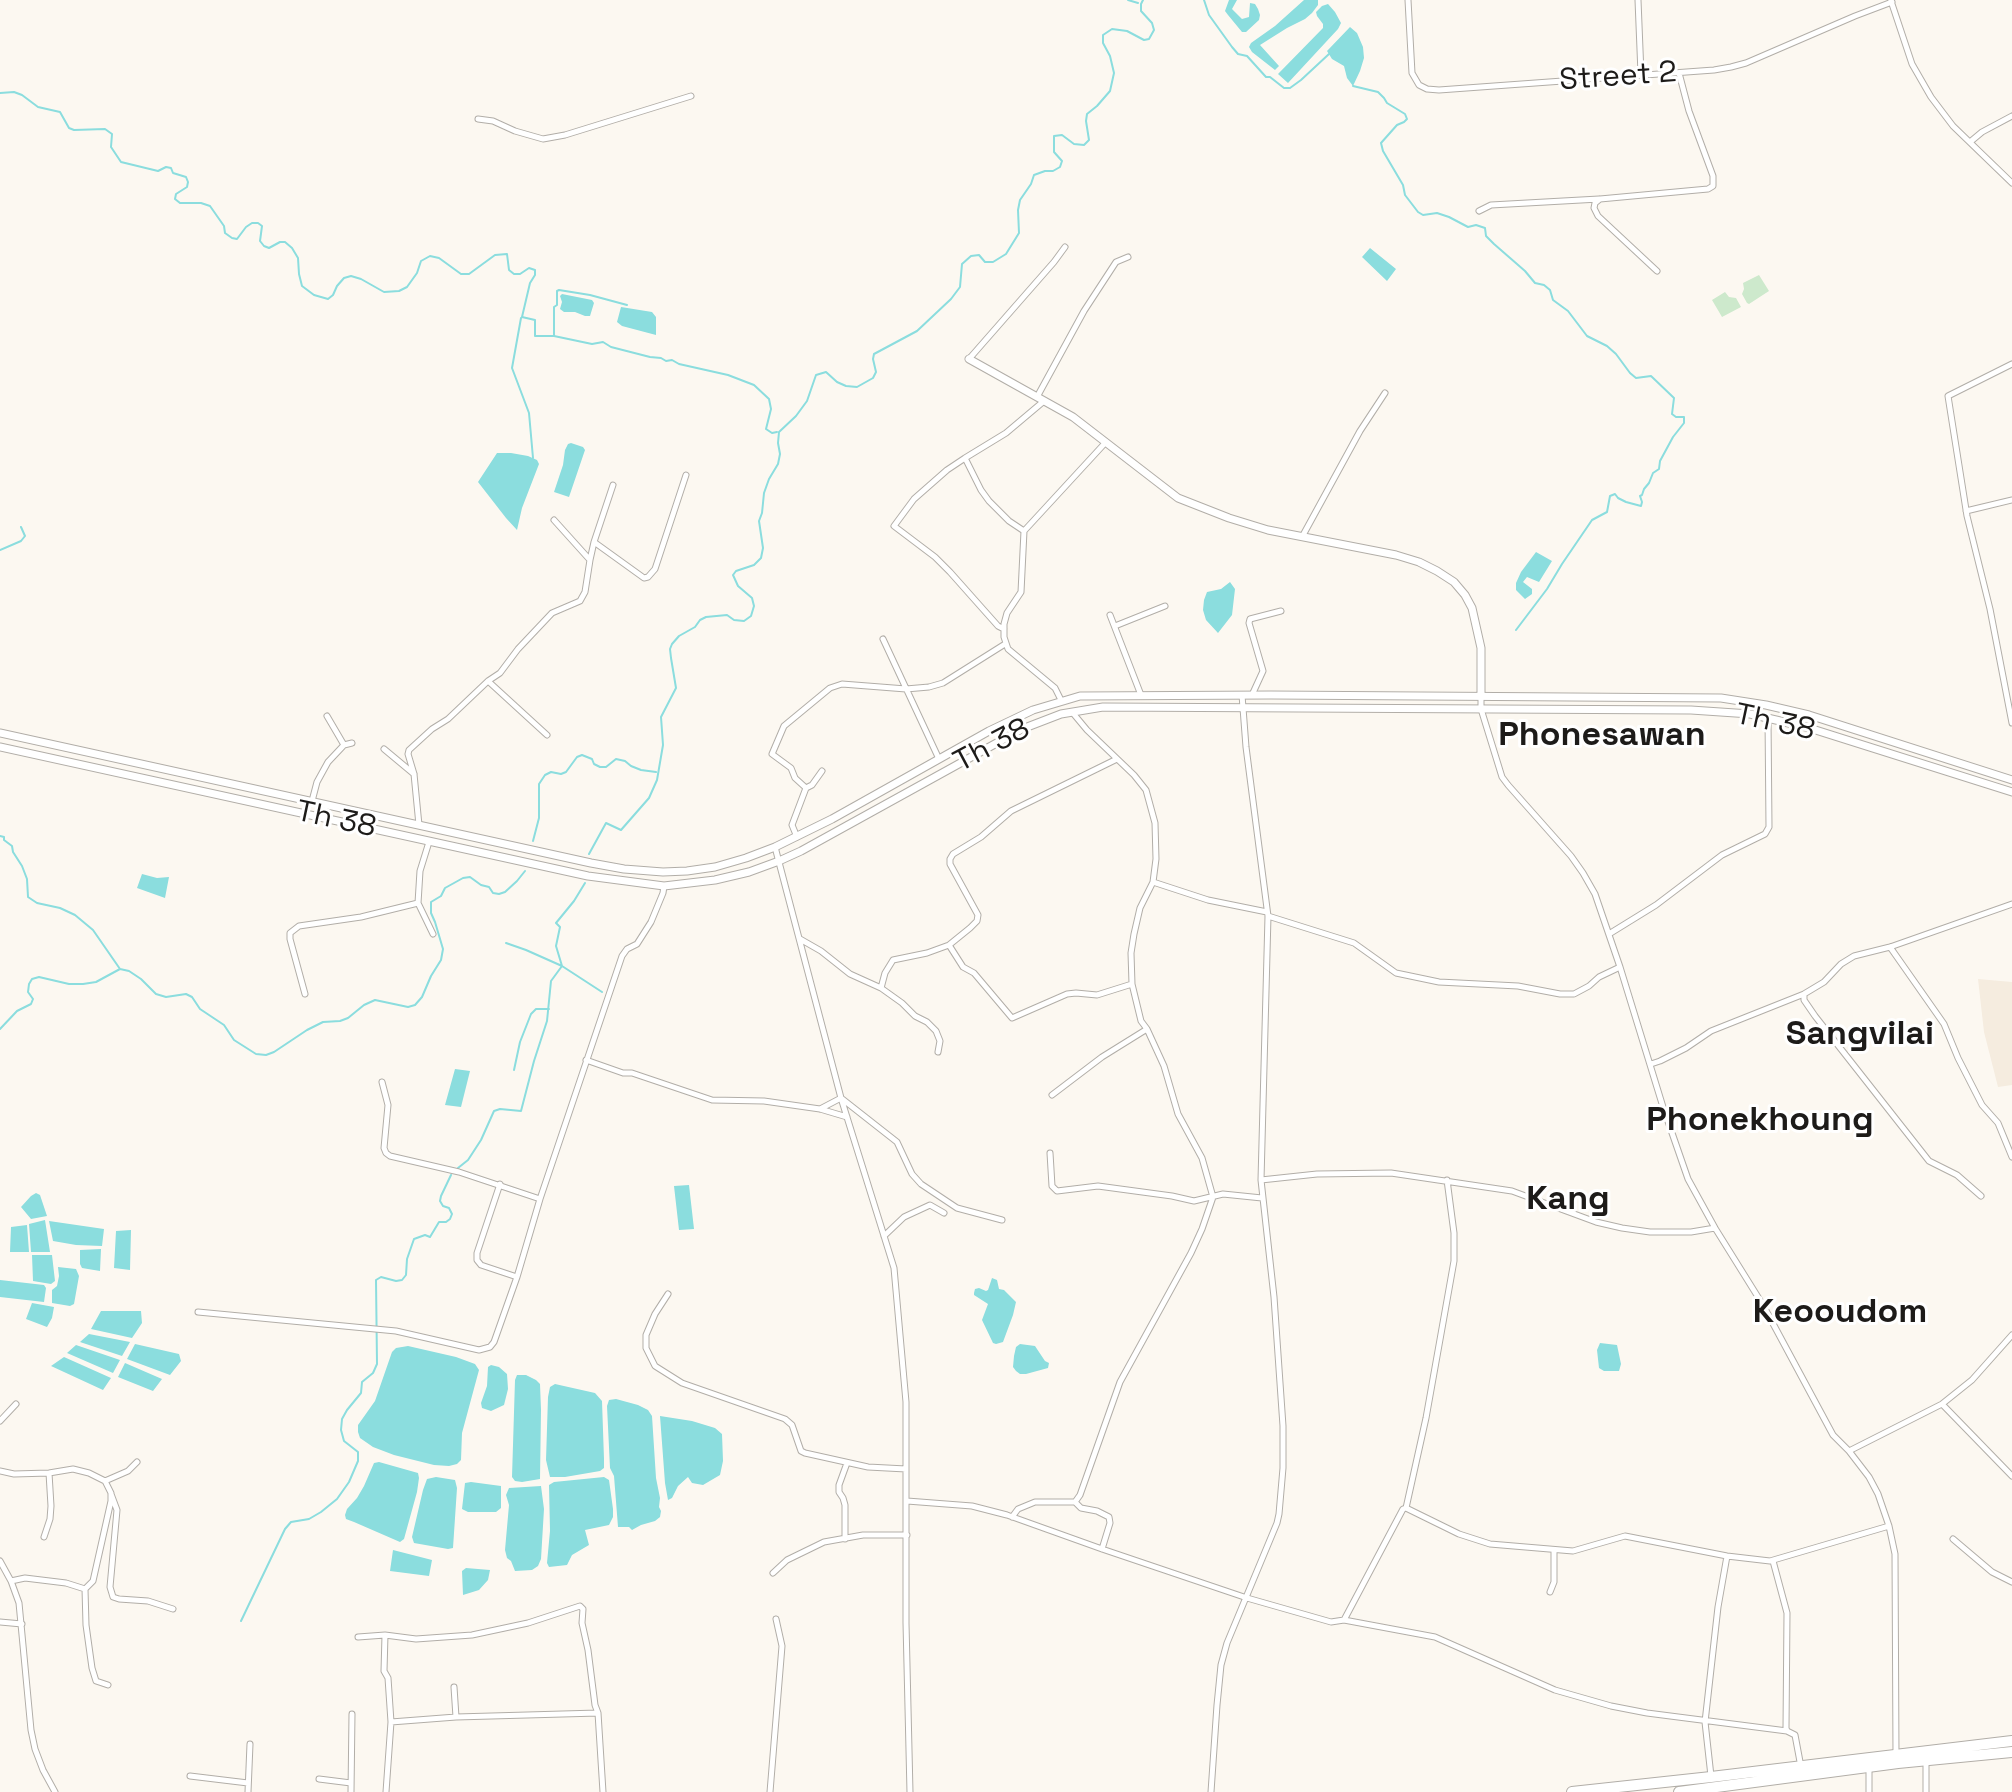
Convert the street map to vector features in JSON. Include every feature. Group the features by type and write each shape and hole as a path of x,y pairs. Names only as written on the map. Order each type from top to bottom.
{"highway":[{"path":"1679,1792 2012,1741"},
{"path":"1572,1792 1711,1777 1869,1768 1897,1759 1926,1761 2012,1752"}],"street":[{"name":"Street 2","path":"1408,0 1412,73 1419,85 1427,89 1714,70 1746,63 1891,1"},
{"path":"1638,0 1641,74"},
{"path":"1891,1 1912,64 1931,97 1953,126 2012,183"},
{"path":"1479,211 1491,205 1600,199 1708,189 1713,186 1713,176 1689,111 1679,73"},
{"path":"478,119 493,121 543,139 691,96"},
{"path":"1970,142 2012,116"},
{"path":"1600,199 1594,208 1598,216 1657,271"},
{"path":"1065,247 969,359 1073,417 1178,498 1242,522 1301,538 1419,562 1454,582 1465,595 1472,608 1481,648 1481,709 1502,777 1553,835 1583,873 1595,894 1688,1179 1763,1305 1833,1435 1869,1477 1878,1494 1889,1526 1896,1564 1897,1759"},
{"path":"1004,629 935,557 894,526 914,499 947,470 1006,433 1040,399 1084,311 1116,262 1128,257"},
{"path":"2012,364 1948,396 1966,511 1990,609 2012,723"},
{"path":"1301,538 1353,443 1385,393"},
{"path":"1061,700 1055,688 1017,658 1005,644 1004,629 1007,613 1021,592 1024,531 1106,441"},
{"path":"965,458 989,501 1024,531"},
{"path":"594,542 644,578 648,577 655,569 686,475"},
{"path":"420,826 409,750 505,667 552,613 580,601 585,592 594,542 613,485"},
{"path":"1966,511 2012,500"},
{"path":"554,520 590,560"},
{"path":"1115,626 1165,606"},
{"path":"1252,695 1263,671 1250,619 1281,611"},
{"path":"1110,615 1141,695"},
{"path":"883,639 939,759"},
{"path":"806,788 795,778 791,768 772,754 784,726 837,684 906,689 929,687 943,683 1005,644"},
{"path":"488,681 547,735"},
{"path":"1211,1792 1221,1665 1227,1643 1277,1523 1283,1468 1275,1312 1261,1180 1267,914 1242,695"},
{"name":"Th 38","path":"0,733 591,863 663,872 715,867 797,838 1033,710 1080,696 1692,697 1752,702 1809,715 2012,780"},
{"path":"1750,714 1752,702"},
{"name":"Th 38","path":"0,747 588,876 664,886 715,880 779,861 1022,729 1072,712 1103,707 1691,710 1750,714 2012,792"},
{"path":"1033,710 1038,722"},
{"path":"1072,712 1146,790 1157,844 1153,882 1140,908 1134,934 1132,984 1141,1021 1164,1066 1178,1114 1202,1158 1213,1197 1191,1253 1120,1382 1075,1502"},
{"path":"327,716 344,745"},
{"path":"1609,934 1656,905 1722,855 1765,834 1769,827 1768,717"},
{"path":"311,802 328,762 344,745 352,743"},
{"path":"384,749 414,774"},
{"path":"72,762 75,750"},
{"path":"881,988 893,960 949,945 977,921 978,915 950,864 953,854 981,837 1011,811 1117,759"},
{"path":"797,838 792,825 806,788 822,771"},
{"path":"473,850 477,839"},
{"path":"430,841 420,871 418,903 433,934"},
{"path":"775,847 841,1098 893,1267 906,1402 910,1792"},
{"path":"1153,882 1208,900 1267,914 1354,943 1396,973 1439,982 1518,986 1574,994 1620,967"},
{"path":"198,1312 396,1331 485,1350 490,1347 517,1277 622,956 637,944 644,933 664,886"},
{"path":"305,994 290,933 299,926 361,917 418,903"},
{"path":"1651,1064 1686,1048 1711,1031 1804,994 1824,982 1841,964 1854,956 1890,947 2012,904"},
{"path":"800,939 850,974 881,988 927,1022 940,1041 938,1052"},
{"path":"949,945 963,967 974,973 1012,1018 1067,994 1097,995 1132,984"},
{"path":"1890,947 1944,1024 1982,1105 1998,1123 2012,1157"},
{"path":"1804,994 1804,1000 1815,1016 1929,1161 1957,1175 1981,1196"},
{"path":"1052,1095 1102,1057 1147,1029"},
{"path":"586,1060 712,1100 764,1101 820,1109 848,1117"},
{"path":"382,1082 388,1105 384,1148 390,1156 459,1172 540,1199"},
{"path":"820,1109 841,1098"},
{"path":"841,1098 897,1142 912,1174 921,1184 957,1208 1002,1220"},
{"path":"1050,1153 1052,1186 1057,1191 1098,1186 1194,1201 1223,1194 1262,1198"},
{"path":"1261,1180 1317,1174 1391,1173 1512,1191 1596,1222 1622,1228 1650,1232 1691,1232 1715,1228"},
{"path":"1344,1620 1406,1508 1454,1261 1454,1233 1447,1180"},
{"path":"500,1184 477,1260 481,1265 517,1277"},
{"path":"884,1236 904,1217 930,1205 944,1213"},
{"path":"668,1294 646,1335 646,1348 655,1366 682,1383 785,1419 794,1429 801,1451 868,1467 906,1469"},
{"path":"1849,1451 1942,1404 1972,1380 2012,1335"},
{"path":"0,1421 16,1404"},
{"path":"1942,1404 2012,1476"},
{"path":"105,1481 128,1471 137,1462"},
{"path":"845,1539 845,1505 839,1485 847,1463"},
{"path":"0,1471 14,1474 73,1469 105,1481 117,1510 110,1587 113,1597 148,1601 173,1609"},
{"path":"44,1537 50,1519 49,1473"},
{"path":"108,1685 96,1681 92,1668 85,1589 93,1581 111,1493"},
{"path":"907,1501 972,1506 1012,1517 1247,1598 1331,1622 1344,1620 1435,1637 1541,1684 1588,1700 1647,1713 1787,1731 1795,1735 1802,1771"},
{"path":"1012,1517 1018,1509 1035,1502 1075,1502 1081,1508 1097,1511 1110,1519 1102,1549"},
{"path":"1406,1508 1459,1534 1490,1544 1573,1551 1625,1536 1727,1556 1773,1561 1889,1526"},
{"path":"773,1573 787,1560 824,1542 863,1535 907,1535"},
{"path":"1953,1539 1992,1572 2012,1582"},
{"path":"1550,1592 1554,1582 1554,1550"},
{"path":"1711,1777 1705,1722 1727,1556"},
{"path":"0,1561 19,1603 35,1749 55,1792"},
{"path":"1773,1561 1787,1613 1787,1731"},
{"path":"11,1581 25,1578 66,1583 85,1589"},
{"path":"358,1637 385,1635 416,1639 472,1635 528,1623 582,1606 582,1623 598,1713 603,1792"},
{"path":"770,1792 782,1646 776,1619"},
{"path":"0,1622 22,1624"},
{"path":"385,1635 384,1671 388,1678 391,1722 386,1792"},
{"path":"454,1687 456,1717"},
{"path":"391,1722 598,1713"},
{"path":"351,1792 352,1714"},
{"path":"248,1792 250,1744"},
{"path":"1926,1761 1926,1792"},
{"path":"1869,1768 1869,1792"},
{"path":"190,1776 248,1783"},
{"path":"319,1779 351,1783"}],"shaded area":[{"path":"1978,979 2012,982 2012,1085 1998,1087 1984,1032"}],"green space":[{"path":"1759,275 1769,291 1749,304 1742,294 1743,283"},
{"path":"1725,292 1729,297 1736,298 1741,307 1722,317 1712,300"}],"water":[{"path":"1229,0 1237,0 1232,9 1242,19 1249,17 1250,3 1258,9 1259,20 1246,32 1242,32 1225,11"},
{"path":"1304,0 1318,0 1318,5 1305,19 1260,45 1279,66 1275,70 1249,47"},
{"path":"1328,4 1341,23 1338,29 1288,83 1278,74 1323,28 1316,12"},
{"path":"1350,27 1357,33 1364,58 1353,86 1344,66 1332,59 1327,51"},
{"path":"1370,248 1396,269 1387,281 1362,257"},
{"path":"562,294 592,300 590,316 560,309"},
{"path":"621,307 652,312 656,317 656,335 617,322"},
{"path":"571,443 585,450 569,497 554,492 565,450"},
{"path":"497,453 528,456 539,464 517,530 478,482"},
{"path":"1536,552 1552,561 1539,582 1527,577 1523,582 1532,589 1532,594 1525,599 1516,590 1516,583"},
{"path":"1230,582 1235,589 1232,615 1218,633 1206,620 1204,600 1207,592 1221,589"},
{"path":"142,874 169,877 165,898 137,888"},
{"path":"455,1069 470,1071 461,1107 445,1105"},
{"path":"689,1185 694,1229 679,1230 674,1186"},
{"path":"36,1193 40,1195 47,1216 31,1219 21,1207"},
{"path":"45,1220 50,1252 31,1252 29,1224"},
{"path":"49,1221 104,1229 102,1246 53,1241"},
{"path":"27,1225 29,1252 10,1252 11,1227"},
{"path":"131,1230 130,1270 114,1268 116,1231"},
{"path":"101,1249 100,1271 82,1268 80,1250"},
{"path":"32,1255 52,1255 55,1281 51,1284 33,1281"},
{"path":"58,1267 76,1269 79,1276 74,1304 70,1306 52,1303 52,1290 57,1286 59,1276"},
{"path":"992,1278 997,1280 999,1289 1016,1302 1003,1342 996,1344 982,1320 988,1304 974,1295 975,1289 988,1290"},
{"path":"0,1280 44,1285 44,1302 0,1297"},
{"path":"32,1303 54,1307 47,1327 26,1319"},
{"path":"101,1311 141,1311 142,1323 132,1338 91,1329"},
{"path":"89,1334 130,1342 122,1356 80,1342"},
{"path":"1600,1343 1617,1345 1621,1364 1619,1371 1599,1368 1597,1350"},
{"path":"135,1344 179,1354 181,1361 170,1375 127,1359"},
{"path":"1020,1344 1035,1346 1049,1363 1048,1368 1026,1374 1016,1371 1013,1367 1014,1356"},
{"path":"76,1345 120,1360 113,1373 67,1353"},
{"path":"408,1346 456,1357 475,1364 479,1370 462,1433 461,1460 457,1464 434,1465 394,1455 360,1438 358,1425 375,1401 392,1352"},
{"path":"64,1357 111,1378 103,1390 51,1366"},
{"path":"125,1363 162,1379 153,1391 118,1377"},
{"path":"491,1365 507,1374 508,1389 504,1405 491,1411 482,1408 481,1403"},
{"path":"517,1375 526,1375 540,1384 540,1479 522,1482 512,1477"},
{"path":"555,1384 595,1393 602,1401 604,1468 600,1471 550,1477 546,1460 548,1397 550,1387"},
{"path":"609,1400 638,1405 652,1416 660,1517 632,1530 618,1527 614,1476 610,1468 607,1406"},
{"path":"660,1416 692,1421 715,1428 722,1434 720,1475 703,1485 692,1483 688,1477 668,1500 665,1483"},
{"path":"374,1463 418,1473 417,1492 404,1539 400,1542 346,1519 347,1509 357,1498"},
{"path":"604,1477 609,1480 613,1509 609,1525 585,1530 589,1545 572,1555 567,1565 549,1567 549,1485"},
{"path":"427,1479 455,1480 457,1488 453,1548 414,1543 412,1537"},
{"path":"465,1483 501,1486 501,1508 496,1512 468,1512 462,1509"},
{"path":"541,1486 544,1509 541,1559 532,1570 515,1571 505,1550 509,1505 506,1495 509,1488"},
{"path":"393,1550 432,1560 429,1576 390,1571"},
{"path":"466,1568 490,1570 488,1580 479,1590 463,1595 462,1571"}],"waterway":[{"path":"1128,0 1138,3"},
{"path":"589,854 606,823 621,830 649,798 657,780 663,745 661,717 676,688 670,649 672,644 706,617 727,615 744,621 751,616 754,606 752,598 738,586 733,575 761,558 763,548 759,521 764,493 778,464 779,432 807,401 816,375 826,372 837,382 857,387 873,378 876,372 874,354 917,331 951,299 960,287 962,264 971,256 979,255 985,262 993,262 1006,254 1019,233 1020,200 1034,175 1060,167 1062,161 1054,152 1054,136 1062,135 1074,144 1084,145 1089,140 1087,114 1110,91 1114,73 1103,35 1112,29 1127,31 1144,40 1149,39 1154,30 1141,11 1143,0"},
{"path":"1204,0 1209,15 1238,54 1247,56 1266,77 1284,88 1290,88 1301,80 1329,54"},
{"path":"1353,86 1378,92 1387,103 1405,114 1407,119 1381,143 1405,195 1418,212 1423,215 1437,213 1468,227 1476,225 1485,228 1486,236 1535,283 1550,290 1553,300 1568,311 1587,336 1607,346 1636,378 1651,376 1674,398 1672,414 1684,417 1684,423 1673,437 1659,469 1653,473 1640,496 1641,506 1626,502 1615,494 1610,496 1607,512 1592,520 1516,630"},
{"path":"0,93 14,92 38,107 60,112 69,128 74,130 105,129 112,134 111,147 121,162 158,171 171,168 173,173 186,177 187,187 176,194 175,199 180,203 210,206 224,226 225,233 232,238 237,239 246,227 258,223 262,226 260,241 264,246 269,248 285,242 292,248 298,258 302,286 314,295 328,299 344,278 351,276 384,292 399,291 407,287 421,261 430,256 439,258 461,274 469,274 495,255 507,254 509,270 514,274 529,268 535,270 522,317 535,320 535,336 554,336 592,344 603,342 611,347 672,360 754,385 769,399 771,409 766,429 777,432"},
{"path":"554,335 554,307 559,290 627,305"},
{"path":"521,318 512,368 529,413 533,458"},
{"path":"0,550 21,541 25,536 21,527"},
{"path":"533,841 539,818 539,784 551,772 566,772 577,757 582,755 592,759 600,767 606,767 616,759 641,770 656,772"},
{"path":"0,836 12,846 22,866 27,879 28,897 75,915 93,930 120,969"},
{"path":"0,1029 17,1011 31,1004 33,999 28,992 32,979 39,977 83,984 96,982 120,969 141,979 156,994 166,997 186,994 192,997 200,1009 224,1025 234,1040 256,1054 266,1055 323,1022 348,1018 375,1000 408,1007 415,1005 441,960 443,949 431,913 431,902 441,896 445,888 470,877 499,894 505,892 525,871"},
{"path":"458,1168 468,1160 481,1140 494,1111 521,1111 547,1021 551,981 562,966 556,946 560,927 556,923 585,883"},
{"path":"506,943 562,966 602,992"},
{"path":"514,1070 531,1014 536,1009 549,1009"},
{"path":"241,1621 285,1529 291,1522 309,1519 321,1512 337,1499 349,1482 358,1461 358,1452 344,1441 342,1419 361,1393 362,1382 373,1373 377,1364 376,1280 381,1277 402,1280 406,1275 407,1259 414,1239 425,1235 430,1237 439,1222 450,1219 452,1214 449,1208 440,1201 451,1175"}],"district":[{"name":"Phonesawan","path":"1602,736"},
{"name":"Sangvilai","path":"1860,1035"},
{"name":"Phonekhoung","path":"1760,1121"},
{"name":"Kang","path":"1568,1200"},
{"name":"Keooudom","path":"1840,1313"}]}
